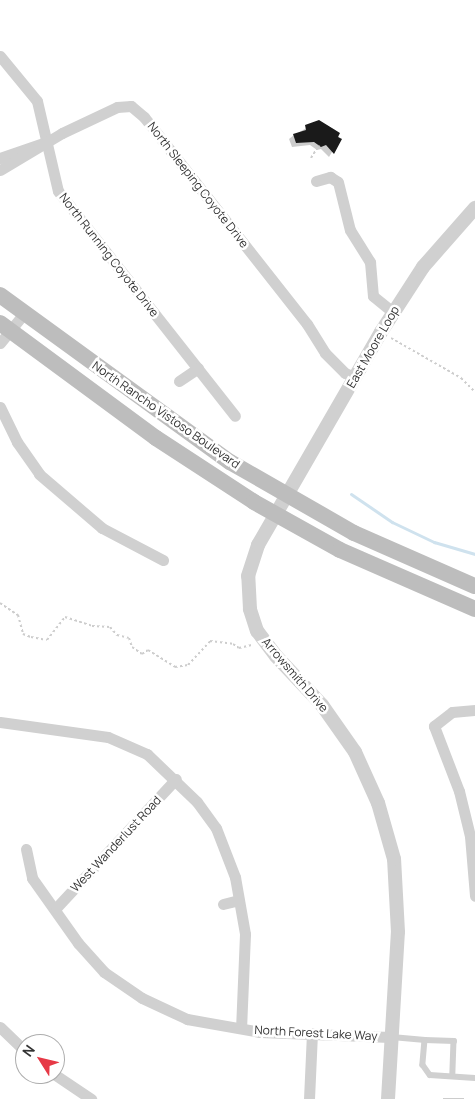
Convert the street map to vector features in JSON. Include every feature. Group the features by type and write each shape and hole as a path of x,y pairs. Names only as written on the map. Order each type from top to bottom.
{"main road":[{"name":"North Rancho Vistoso Boulevard","path":"0,295 169,420 287,496 354,533 475,586"},
{"name":"North Rancho Vistoso Boulevard","path":"3,332 171,448 276,515 399,578 475,609"}],"street":[{"name":"North Running Coyote Drive","path":"0,56 37,101 45,142 58,190 235,416"},
{"name":"North Sleeping Coyote Drive","path":"0,170 45,142 117,107 132,106 144,117 320,341 320,346 340,367 355,377"},
{"name":"North Sleeping Coyote Drive","path":"0,158 29,145 45,142"},
{"path":"316,181 330,177 338,182 350,230 370,262 373,296 393,312"},
{"name":"East Moore Loop","path":"276,515 393,312 423,267 475,208"},
{"path":"3,332 24,313"},
{"path":"179,381 198,368"},
{"path":"0,407 17,442 39,474 102,528 163,560"},
{"name":"Arrowsmith Drive","path":"276,515 252,561 247,594 250,609 265,643 322,705 355,752 378,803 395,868 398,932 390,1036 388,1099"},
{"path":"475,710 452,712 434,726 459,791 470,836 475,896"},
{"path":"0,722 108,737 147,754 176,779 216,828 235,877 245,934 241,1028"},
{"name":"West Wanderlust Road","path":"56,908 176,779"},
{"name":"North Forest Lake Way","path":"26,849 32,878 56,908 78,943 104,972 142,998 186,1019 260,1032 390,1036"},
{"path":"223,904 239,900"},
{"path":"0,1027 15,1041"},
{"path":"309,1099 312,1033"},
{"path":"65,1081 91,1099"}],"lane":[{"path":"390,1036 454,1041 453,1076"},
{"path":"425,1040 423,1065 430,1075 475,1078"}],"path":[{"path":"311,158 319,145"},
{"path":"381,332 461,378 475,392"},
{"path":"0,603 18,614 23,634 31,638 47,640 65,617 92,626 110,627 117,635 129,638 132,647 142,654 148,650 174,667 188,665 210,641 233,644 239,648 252,645"}],"building":[{"path":"319,120 340,133 338,137 342,139 334,154 326,145 321,147 314,142 296,143 293,134 306,130 305,125"}],"waterway":[{"path":"351,494 392,522 434,542 475,554"}]}
